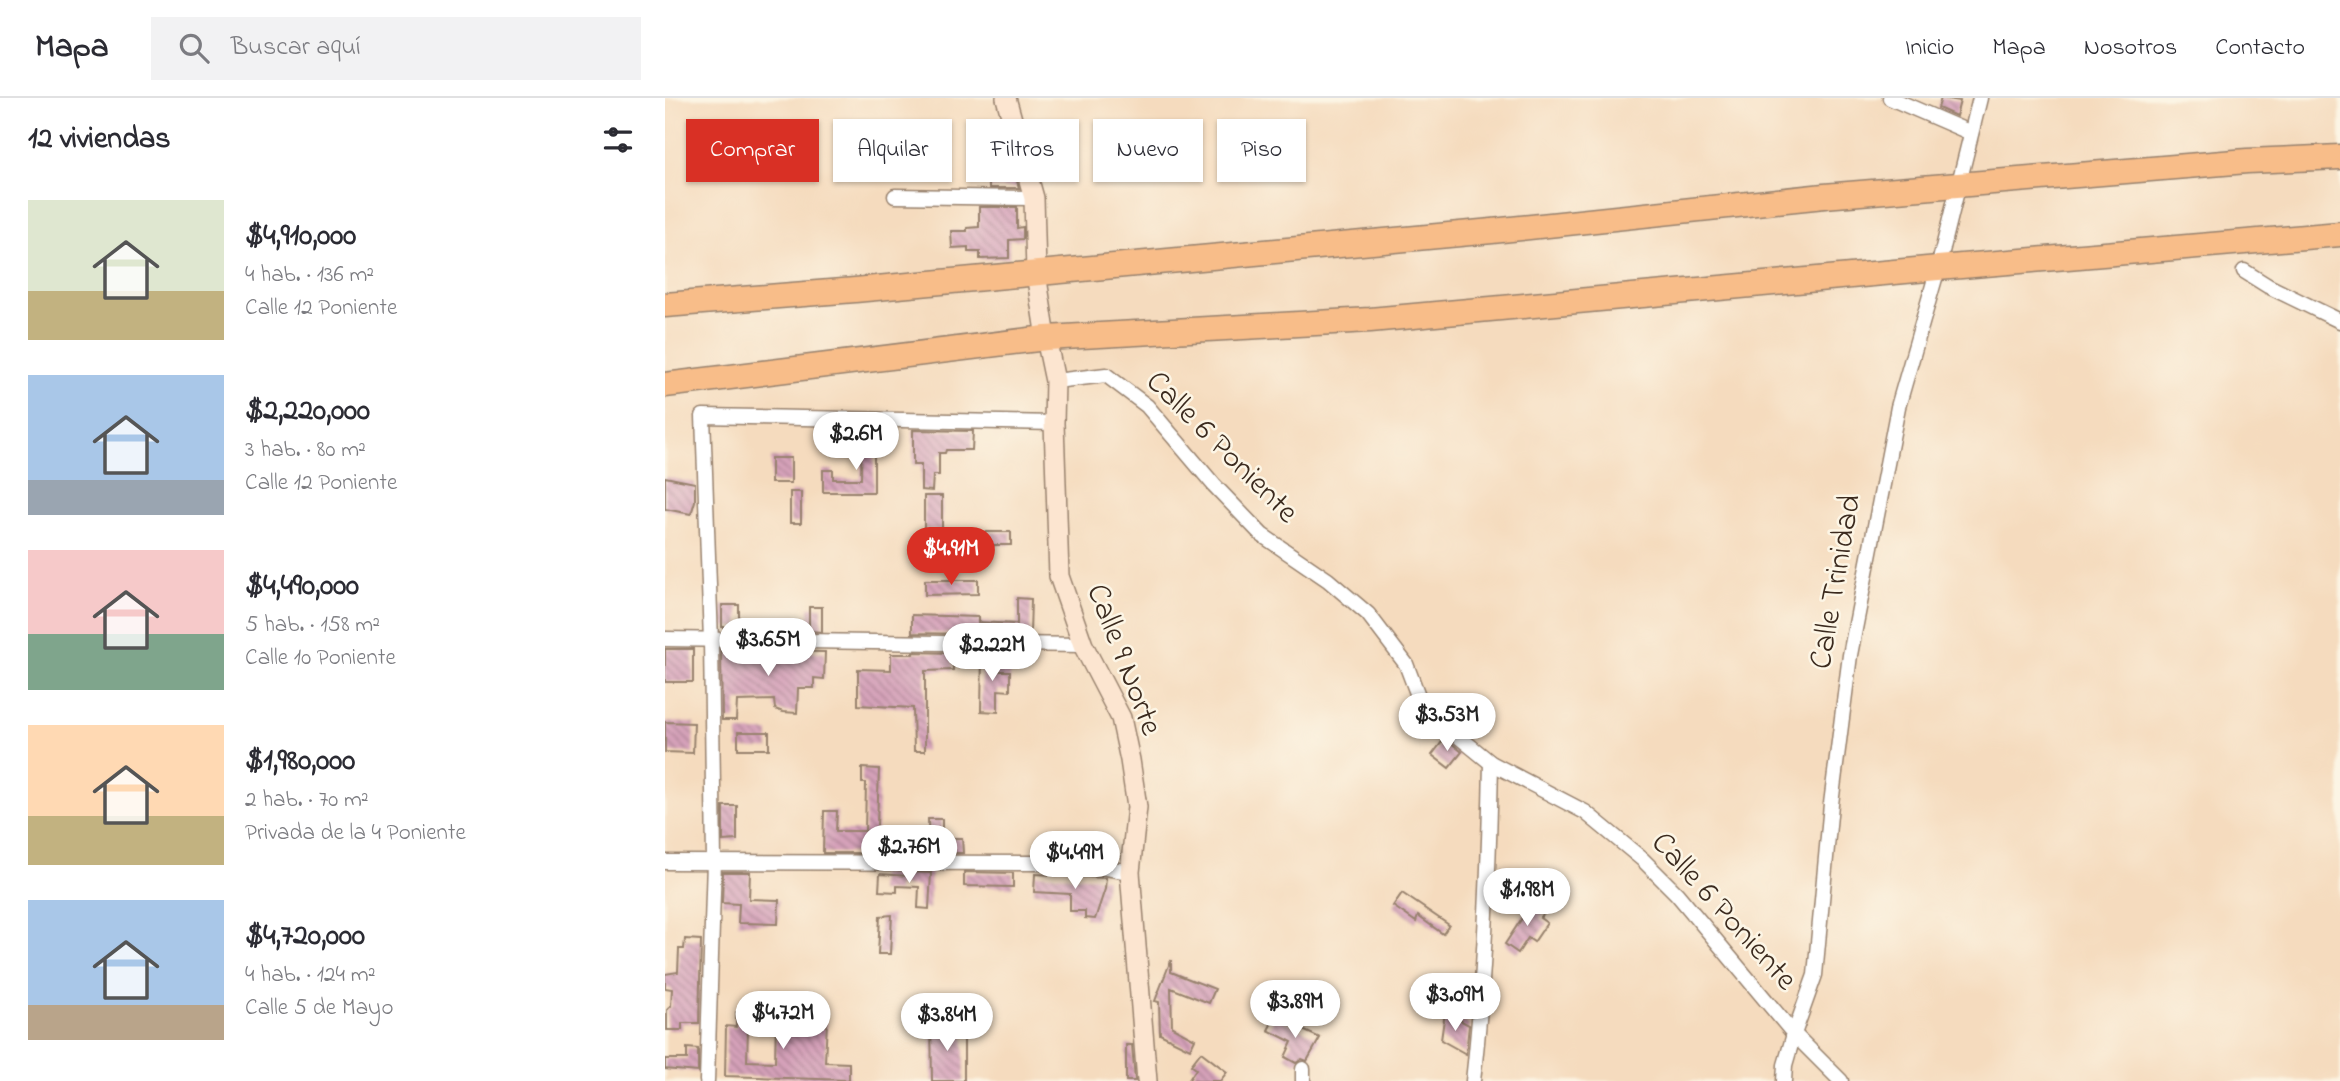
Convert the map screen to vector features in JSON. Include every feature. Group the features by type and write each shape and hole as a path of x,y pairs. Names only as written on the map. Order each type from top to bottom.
{"highway":[{"path":"665,305 1036,273 1960,185 2247,161 2340,157"},
{"path":"665,385 1046,338 1370,320 2340,234"}],"street":[{"name":"Calle 9 Norte","path":"1006,98 1034,198 1036,273 1055,381 1053,423 1059,576 1083,645 1121,718 1137,807 1130,872 1147,1081"},
{"path":"1890,98 1971,134"},
{"name":"Calle Trinidad","path":"1784,1081 1785,1065 1794,1034 1815,975 1831,804 1850,655 1898,407 1938,268 1980,98"},
{"path":"895,196 1034,198"},
{"path":"2244,271 2267,286 2340,321"},
{"name":"Calle 6 Poniente","path":"1055,381 1106,375 1147,406 1214,485 1262,535 1328,580 1368,614 1406,664 1420,701 1442,723 1491,763 1585,812 1642,859 1677,894 1794,1034 1841,1081"},
{"path":"707,1081 714,862 711,640 703,416 1053,423"},
{"path":"665,639 1083,645"},
{"path":"1473,1081 1482,1001 1489,880 1491,763"},
{"path":"665,862 1044,863 1130,872"}],"building":[{"path":"1941,98 1960,101 1956,116 1938,108"},
{"path":"989,182 1017,182 1019,188 989,188"},
{"path":"979,207 1017,207 1017,228 1023,227 1023,239 1009,240 1009,258 980,259 980,252 968,252 968,247 952,248 951,231 967,231 967,228 979,227"},
{"path":"913,430 973,431 972,450 946,450 945,453 939,453 939,475 933,475 932,491 921,490 921,465 913,465"},
{"path":"862,432 874,432 874,492 823,492 823,470 833,470 833,479 861,479"},
{"path":"771,458 791,458 791,483 771,483"},
{"path":"665,477 695,483 695,501 691,514 665,509"},
{"path":"790,492 801,492 801,523 790,523"},
{"path":"924,496 942,496 942,530 924,529"},
{"path":"968,532 1011,532 1011,545 968,545"},
{"path":"925,580 978,580 978,594 925,595"},
{"path":"1017,598 1031,599 1030,635 912,633 912,615 978,617 978,622 1017,624"},
{"path":"722,605 739,605 739,627 722,627"},
{"path":"809,607 822,607 822,632 809,631"},
{"path":"665,649 693,649 693,682 665,682"},
{"path":"721,650 825,652 824,679 814,678 814,688 798,688 797,713 775,709 774,700 737,701 736,720 722,720"},
{"path":"952,653 953,670 925,671 925,751 914,751 913,708 858,705 858,669 891,670 891,654"},
{"path":"982,653 994,653 994,671 1010,671 1010,691 998,690 998,712 981,711"},
{"path":"665,722 694,723 693,753 665,752"},
{"path":"738,732 769,732 769,749 738,749"},
{"path":"1445,738 1462,752 1449,768 1432,755"},
{"path":"862,768 879,769 876,853 823,853 824,811 837,811 836,831 865,831 866,783 862,783"},
{"path":"723,806 737,806 737,840 723,841"},
{"path":"928,819 942,819 942,838 962,838 963,853 929,853"},
{"path":"723,872 750,872 749,899 779,900 778,924 738,923 739,904 722,903"},
{"path":"909,872 931,873 929,909 918,908 919,887 897,886 897,892 879,891 880,874 908,876"},
{"path":"964,872 1013,873 1013,887 964,886"},
{"path":"1035,874 1106,878 1095,919 1085,918 1085,911 1070,911 1070,894 1034,892"},
{"path":"1402,893 1449,925 1443,934 1418,916 1416,922 1393,906"},
{"path":"1532,903 1545,912 1540,918 1547,923 1534,942 1528,938 1518,953 1505,944"},
{"path":"892,915 890,954 878,954 880,916"},
{"path":"685,939 701,940 699,1023 682,1023 682,1030 667,1030 667,1010 671,1006 672,989 665,988 665,974 678,972 679,949 684,949"},
{"path":"1171,960 1171,972 1215,989 1209,1003 1171,988 1172,1027 1195,1039 1190,1049 1160,1034 1159,1002 1155,1001"},
{"path":"736,1012 768,1013 767,1027 748,1027 747,1061 775,1062 776,1020 827,1022 825,1062 849,1063 849,1080 725,1076 726,1026 736,1027"},
{"path":"1445,1012 1469,1025 1466,1054 1441,1040"},
{"path":"1275,1017 1320,1038 1307,1061 1302,1059 1296,1063 1285,1057 1292,1042 1268,1030"},
{"path":"931,1021 945,1022 945,1028 964,1029 964,1081 932,1081"},
{"path":"1126,1045 1132,1045 1135,1081 1126,1081"},
{"path":"687,1048 698,1049 698,1072 665,1069 665,1059 687,1059"},
{"path":"1201,1052 1227,1072 1220,1081 1188,1081 1196,1069 1191,1065"}]}
